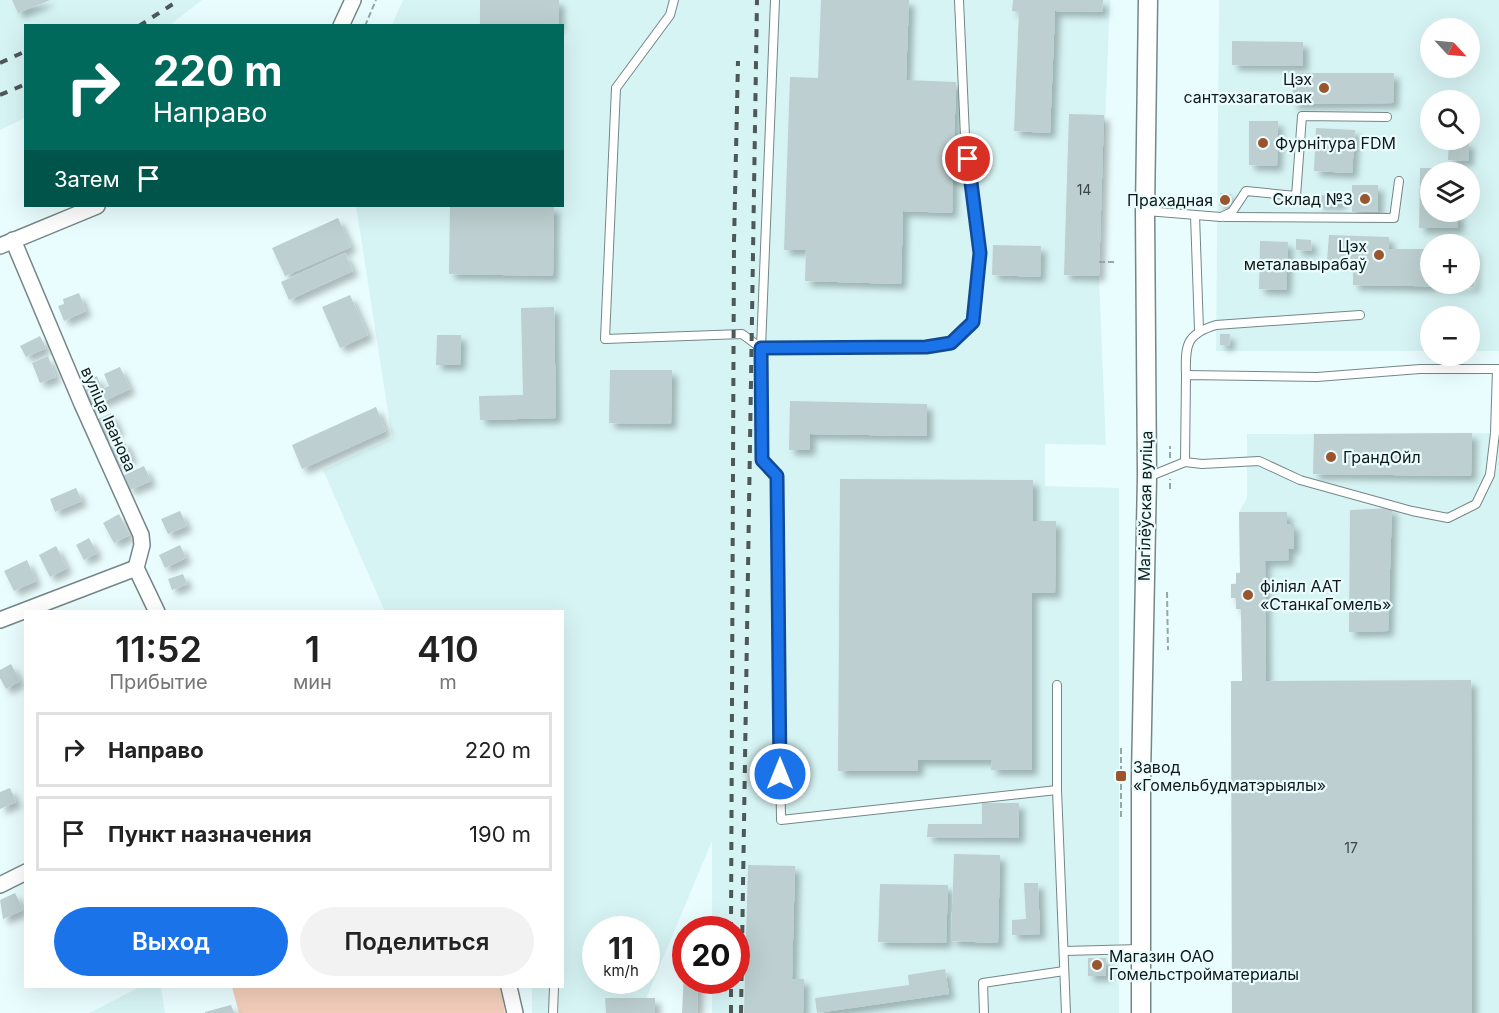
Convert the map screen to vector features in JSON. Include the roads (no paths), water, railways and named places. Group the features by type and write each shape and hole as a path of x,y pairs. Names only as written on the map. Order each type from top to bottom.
{"street":[{"path":"342,24 353,0"},
{"name":"Магілёўская вуліца","path":"1141,1013 1141,777 1147,477 1145,211 1148,0"},
{"path":"6,243 95,207"},
{"name":"вуліца Іванова","path":"6,243 141,535 142,545 136,568"},
{"path":"26,610 136,568 156,610"},
{"path":"0,620 24,611"},
{"path":"0,885 24,873"},
{"path":"509,988 514,1013"}],"lane":[{"path":"674,0 670,15 616,88 605,339 742,334 761,348 926,347 951,343 973,322 980,253 965,136 959,0"},
{"path":"775,0 761,348 762,460 777,476 781,820 1058,790"},
{"path":"1221,217 1232,212 1246,191 1296,196 1302,116 1388,117"},
{"path":"1145,211 1221,217 1394,219 1399,182"},
{"path":"1195,215 1199,330"},
{"path":"1185,462 1185,352 1190,339 1199,330 1216,325 1360,315"},
{"path":"1147,477 1185,462 1202,464 1259,461 1300,480 1412,511 1448,518 1476,504 1490,475 1495,433 1498,369 1420,369 1317,377 1186,375"},
{"path":"1057,685 1058,790 1066,1013"},
{"path":"1064,951 1142,949"},
{"path":"984,1013 983,984 1064,971"},
{"path":"553,1013 554,988"}],"railway":[{"path":"142,24 179,0"},
{"path":"741,1013 757,0"},
{"path":"0,63 24,52"},
{"path":"731,916 734,242 738,61"},
{"path":"0,95 24,85"},
{"path":"731,994 731,1013"}],"place":[{"name":"Цэх сантэхзагатовак","path":"1324,88"},
{"name":"Фурнітура FDM","path":"1263,143"},
{"name":"Склад №3","path":"1365,199"},
{"name":"Прахадная","path":"1225,200"},
{"name":"Цэх металавырабаў","path":"1379,255"},
{"name":"ГрандОйл","path":"1331,457"},
{"name":"філіял ААТ «СтанкаГомель»","path":"1248,595"},
{"name":"Завод «Гомельбудматэрыялы»","path":"1121,776"},
{"name":"Магазин ОАО Гомельстройматериалы","path":"1097,965"}]}
